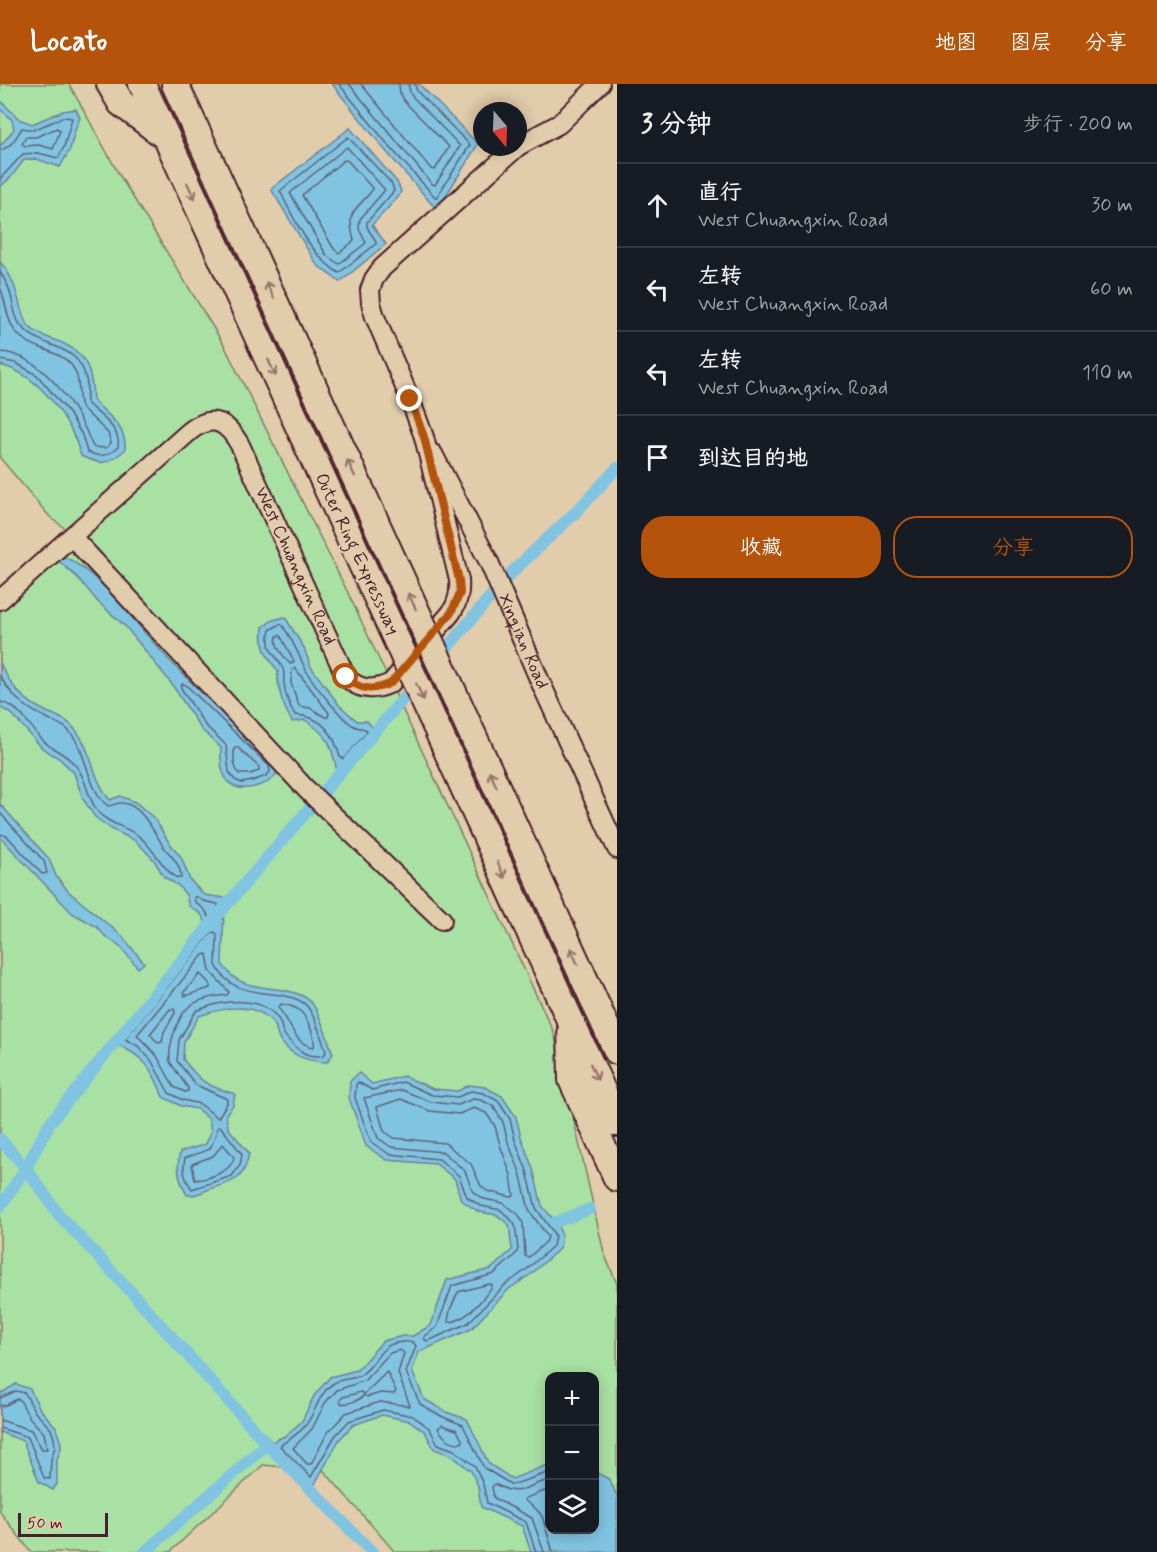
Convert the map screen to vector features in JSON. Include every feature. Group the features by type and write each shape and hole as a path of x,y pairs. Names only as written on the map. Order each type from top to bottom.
{"highway":[{"path":"111,84 121,103 167,138"},
{"name":"Outer Ring Expressway","path":"142,84 617,1123"},
{"name":"Outer Ring Expressway","path":"175,84 617,1051"},
{"path":"194,125 195,84"},
{"path":"598,1009 617,1027"},
{"path":"571,1022 572,1080 617,1178"}],"street":[{"name":"West Chuangxin Road","path":"527,142 559,124 600,84"},
{"name":"West Chuangxin Road","path":"0,600 198,425 215,421 223,424 232,432 240,445 346,677 362,688 381,688 391,683 451,613 460,593 459,580 424,437 375,317 370,290 382,267 507,156"},
{"name":"Xinqian Road","path":"424,437 450,483 489,562 539,679 617,849"},
{"path":"72,537 306,789 442,920"}],"green space":[{"path":"0,84 69,84 120,176 224,345 349,595 554,1033 604,1253 617,1284 617,1552 395,1552 324,1471 263,1465 170,1552 31,1552 0,1512 0,612 71,533 50,517 0,458"}],"water":[{"path":"332,84 419,84 473,139 473,152 437,210"},
{"path":"0,100 19,119 32,124 63,111 76,109 80,118 70,149 60,167 37,159 24,160 0,187 0,146 14,129 12,120 0,109"},
{"path":"350,128 397,182 401,191 372,225 386,244 340,282 317,265 271,189"},
{"path":"0,262 11,278 28,325 39,334 70,347 78,353 88,367 93,400 120,428 125,442 125,450 109,461 94,461 81,456 70,427 51,400 28,378 0,365"},
{"path":"65,557 79,565 105,587 203,695 276,764 276,774 272,780 250,788 241,788 228,782 222,768 221,748 201,729 171,683 126,627 97,601 79,579 59,561"},
{"path":"285,617 304,648 311,667 339,705 357,721 367,721 376,731 338,776 332,749 321,732 305,720 292,722 281,698 278,671 265,650 263,627 273,620"},
{"path":"0,663 9,680 24,698 67,721 79,734 99,782 110,800 120,796 135,802 155,819 181,857 190,880 204,895 232,899 224,908 222,964 230,974 253,986 285,990 304,996 318,1013 333,1054 327,1062 313,1061 295,1054 279,1039 273,1022 265,1015 247,1009 227,1009 199,1016 184,1042 183,1059 194,1073 205,1082 235,1094 233,1105 226,1114 228,1128 249,1153 241,1175 232,1181 187,1195 179,1174 180,1152 206,1144 211,1132 209,1119 197,1109 181,1106 163,1097 155,1078 145,1063 132,1052 113,1043 208,927 201,914 189,906 186,895 179,886 164,877 154,860 136,841 113,830 95,817 83,799 74,773 60,759 42,748 12,714 0,707"},
{"path":"0,804 49,859 56,876 69,892 122,936 144,963 138,968 119,945 106,937 97,927 72,913 0,837"},
{"path":"359,1073 372,1084 404,1076 433,1089 458,1091 469,1085 485,1087 502,1096 516,1117 542,1206 556,1222 562,1235 560,1248 530,1275 509,1289 471,1329 419,1352 412,1371 424,1399 446,1412 467,1419 489,1464 512,1479 545,1466 545,1534 599,1534 599,1474 609,1479 617,1496 617,1552 531,1552 522,1526 481,1507 478,1486 471,1471 451,1455 434,1449 425,1432 410,1421 382,1415 353,1425 339,1440 312,1489 267,1444 287,1435 302,1421 314,1396 330,1377 357,1370 383,1341 413,1336 431,1325 447,1280 491,1269 512,1250 509,1225 497,1215 479,1212 461,1200 455,1179 436,1164 387,1160 366,1146 349,1098 350,1081"},
{"path":"16,1384 30,1389 40,1409 56,1427 60,1437 57,1484 53,1490 39,1482 23,1441 0,1432 0,1394"}],"waterway":[{"path":"0,1207 26,1168 49,1124 219,914 511,573 576,512 617,468"},
{"path":"0,1139 26,1168 60,1216 267,1444 372,1552"},
{"path":"556,1222 590,1209"},
{"path":"145,1552 267,1444"}],"route":[{"path":"346,677 362,688 381,688 391,683 451,613 460,593 459,580 424,437 410,399"}]}
